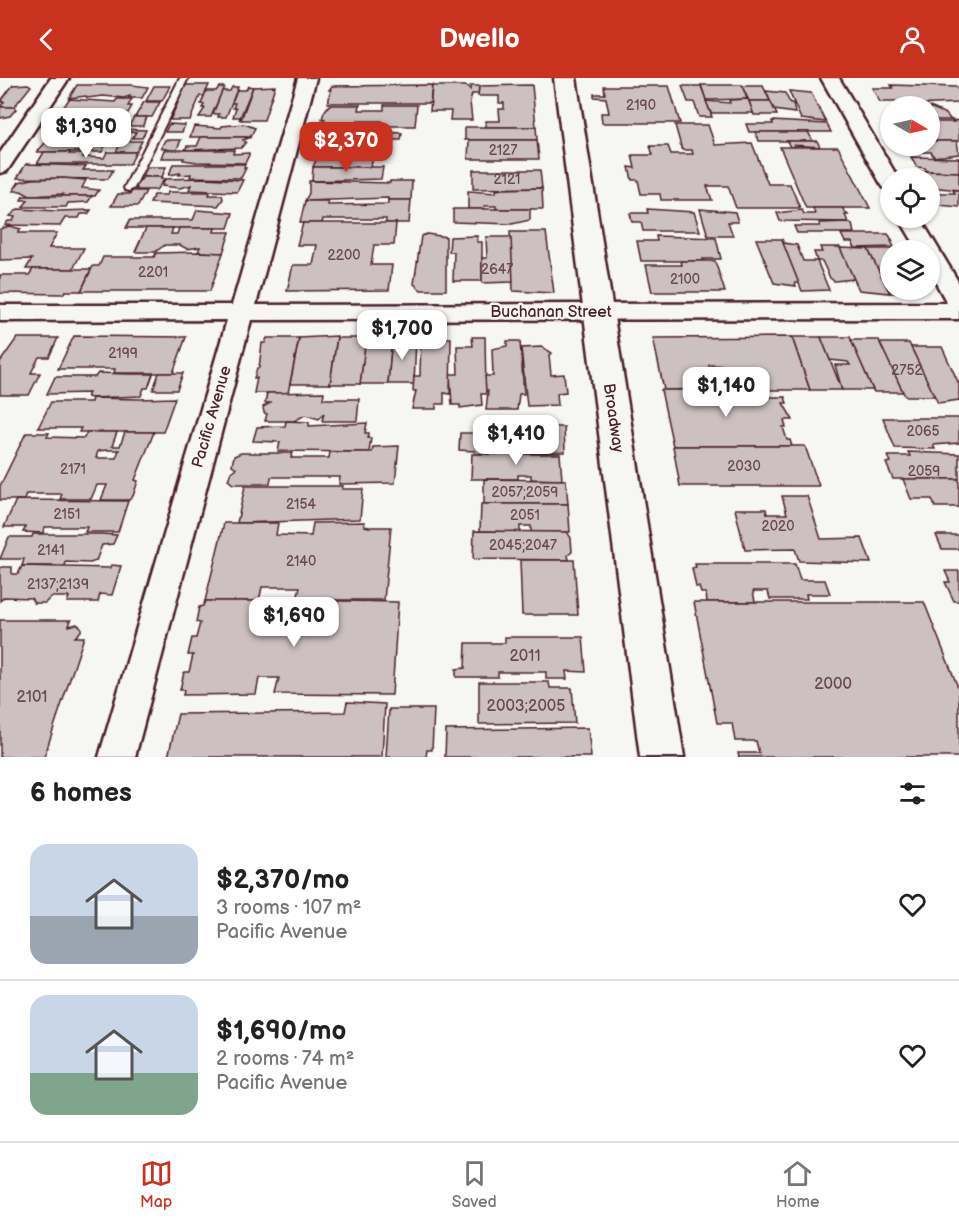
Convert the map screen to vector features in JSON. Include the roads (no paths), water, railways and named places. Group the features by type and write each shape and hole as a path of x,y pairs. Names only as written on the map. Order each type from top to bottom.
{"street":[{"path":"0,167 60,78"},
{"name":"Pacific Avenue","path":"117,757 307,78"},
{"name":"Broadway","path":"565,78 662,757"},
{"path":"830,78 882,168"},
{"path":"940,269 959,303"},
{"name":"Buchanan Street","path":"0,313 959,312"}],"lane":[{"path":"129,188 184,78"}]}
